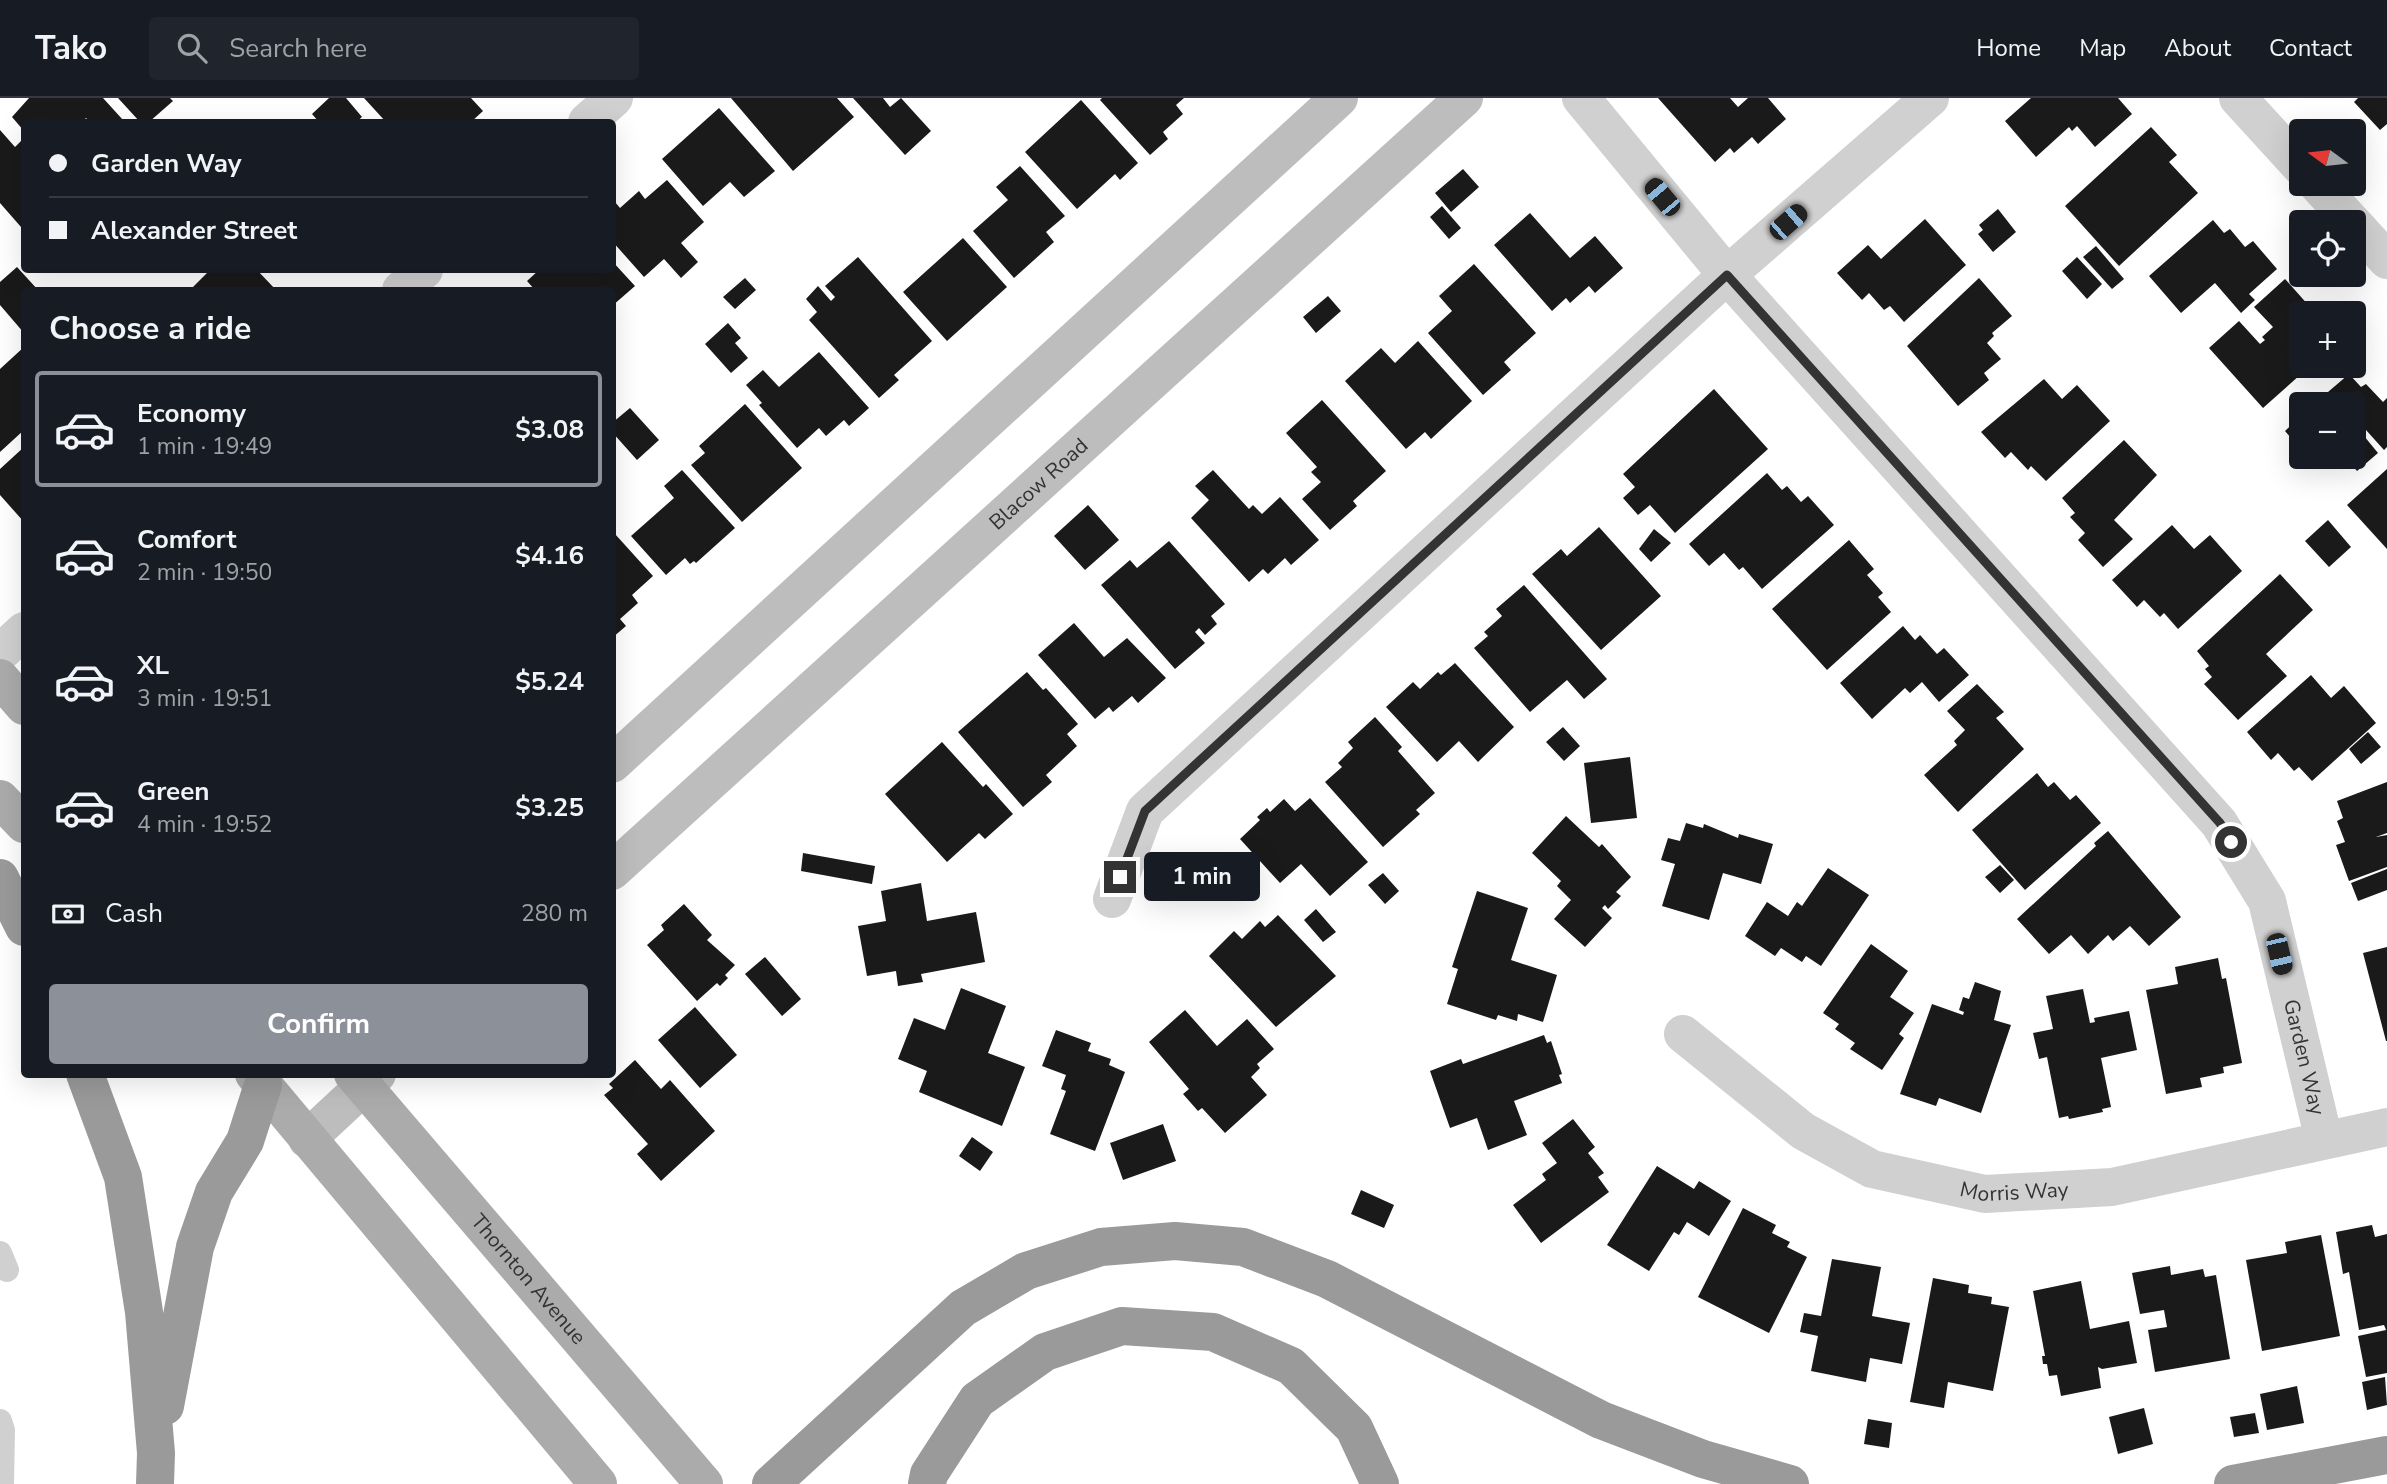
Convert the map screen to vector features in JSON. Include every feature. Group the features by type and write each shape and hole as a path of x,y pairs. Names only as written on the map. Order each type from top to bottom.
{"highway":[{"path":"0,878 21,921"},
{"path":"86,1078 123,1177 144,1312 156,1468"},
{"path":"156,1468 195,1247 214,1192 245,1141 263,1078"},
{"path":"771,1484 963,1308 1026,1271 1088,1251 1175,1241 1243,1248 1327,1279 1601,1420 1703,1459 1790,1484"},
{"path":"927,1484 929,1474 977,1400 1045,1352 1122,1326 1213,1332 1291,1366 1354,1428 1380,1484"},
{"path":"2233,1484 2387,1455"}],"main road":[{"path":"616,760 1339,98"},
{"name":"Blacow Road","path":"616,867 1464,98"},
{"path":"0,678 21,702"},
{"path":"0,799 21,821"},
{"path":"263,1078 307,1139 598,1484"},
{"path":"307,1139 364,1078"},
{"name":"Thornton Avenue","path":"364,1078 704,1484"}],"street":[{"path":"590,119 614,98"},
{"name":"Garden Way","path":"1581,98 1727,275 2220,823 2267,901 2324,1140"},
{"path":"1112,899 1145,811 1727,275 1930,98"},
{"path":"2238,98 2289,154"},
{"path":"2328,196 2341,210"},
{"path":"2366,237 2387,260"},
{"path":"404,287 421,273"},
{"path":"0,653 21,634"},
{"name":"Morris Way","path":"1682,1034 1803,1131 1872,1169 1985,1194 2112,1187 2387,1127"}],"lane":[{"path":"0,1421 3,1430 2,1484"}],"building":[{"path":"29,98 103,98 122,119 21,119 21,128 12,117"},
{"path":"118,98 170,98 173,101 152,119 137,119"},
{"path":"329,98 346,98 362,117 316,119 312,114"},
{"path":"364,98 471,98 483,111 474,119 383,119"},
{"path":"731,98 837,98 854,117 793,171"},
{"path":"853,98 883,98 890,107 901,98 931,131 905,155"},
{"path":"1184,98 1176,105 1183,114 1163,132 1168,139 1150,155 1100,100"},
{"path":"1658,98 1730,98 1738,107 1748,98 1768,98 1786,119 1758,144 1752,137 1734,153 1730,148 1715,162"},
{"path":"2031,98 2118,98 2132,114 2095,147 2077,126 2072,131 2069,127 2036,157 2005,121"},
{"path":"2358,98 2387,98 2387,124 2380,130 2354,102"},
{"path":"1081,100 1138,163 1120,180 1115,174 1077,209 1025,152"},
{"path":"719,108 775,171 744,197 730,182 703,206 662,159"},
{"path":"2151,127 2177,155 2169,162 2198,193 2119,266 2065,206"},
{"path":"0,130 15,147 21,141 21,227 0,203"},
{"path":"1020,166 1065,216 1046,232 1054,242 1014,278 973,231 1008,200 996,187"},
{"path":"1463,169 1479,187 1451,212 1435,193"},
{"path":"667,180 704,222 681,243 698,262 681,278 664,259 644,277 616,246 616,203 620,208 639,191 645,199"},
{"path":"1442,206 1461,228 1449,239 1430,217"},
{"path":"1998,209 2016,232 1993,252 1978,234 1983,230 1979,225"},
{"path":"1530,213 1570,258 1595,236 1623,268 1595,293 1589,286 1570,303 1566,298 1552,311 1494,245"},
{"path":"1925,219 1966,265 1904,322 1890,306 1884,310 1869,293 1862,300 1837,273 1868,245 1881,259"},
{"path":"2213,220 2224,233 2230,229 2245,247 2253,241 2277,269 2249,294 2255,300 2241,313 2215,283 2181,313 2149,276"},
{"path":"963,238 1007,287 947,341 903,292"},
{"path":"2096,246 2124,279 2112,289 2083,257"},
{"path":"858,257 932,341 894,375 899,380 879,398 809,320 817,312 806,299 818,286 831,301 835,297 825,286"},
{"path":"2077,257 2102,284 2087,299 2062,271"},
{"path":"1474,264 1536,333 1504,362 1511,370 1483,395 1428,333 1452,311 1439,296"},
{"path":"616,265 635,286 616,303 616,287 532,287 527,281 536,273 616,273"},
{"path":"17,267 35,287 21,287 21,330 0,305 0,282"},
{"path":"207,273 260,273 273,287 193,287"},
{"path":"745,278 756,290 735,309 723,297"},
{"path":"1979,278 2012,316 1992,333 1994,336 1987,343 2001,359 1984,373 1989,380 1958,406 1907,346"},
{"path":"2285,279 2289,287 2305,301 2289,301 2289,378 2297,378 2263,408 2209,348 2239,321 2260,344 2265,340 2262,337 2273,327 2254,307"},
{"path":"1328,296 1341,311 1316,333 1303,317"},
{"path":"728,323 741,338 735,343 748,358 731,373 705,344"},
{"path":"1418,341 1472,401 1431,439 1425,432 1406,449 1345,381 1381,348 1395,363"},
{"path":"21,350 21,433 0,452 0,369"},
{"path":"819,352 869,408 849,426 844,420 826,436 819,428 797,448 759,405 762,403 746,385 763,370 779,387"},
{"path":"2344,378 2353,378 2361,387 2366,384 2383,402 2387,398 2387,447 2384,450 2366,430 2366,392 2328,392"},
{"path":"2044,379 2062,399 2077,385 2110,421 2046,481 2031,466 2028,470 2011,452 2005,458 1981,432"},
{"path":"1714,389 1768,449 1675,533 1650,505 1638,515 1623,498 1635,487 1623,474"},
{"path":"1322,400 1386,471 1353,501 1357,506 1330,530 1302,499 1321,482 1311,472 1317,467 1286,433"},
{"path":"745,404 802,468 742,522 691,465 705,453 699,446"},
{"path":"630,408 659,440 637,460 616,436 616,420"},
{"path":"2366,438 2378,453 2366,463"},
{"path":"2124,440 2157,475 2114,520 2133,539 2103,567 2078,540 2085,533 2070,517 2075,513 2062,498"},
{"path":"21,450 21,519 0,495 0,469"},
{"path":"2387,469 2387,549 2347,505"},
{"path":"682,470 735,528 696,563 694,561 690,564 685,558 666,575 631,536 674,498 664,486"},
{"path":"1213,470 1249,509 1253,505 1262,514 1280,497 1319,540 1291,565 1285,558 1268,574 1263,569 1249,582 1191,518 1209,500 1195,486"},
{"path":"1767,473 1782,490 1787,486 1801,502 1808,496 1834,525 1762,589 1743,567 1739,570 1724,553 1709,566 1689,544"},
{"path":"1088,505 1119,540 1085,570 1054,536"},
{"path":"2328,520 2351,547 2329,567 2305,541"},
{"path":"2172,525 2194,549 2210,535 2242,571 2178,629 2164,613 2160,617 2144,600 2137,607 2112,580"},
{"path":"1599,527 1661,596 1601,650 1532,574 1561,549 1567,556"},
{"path":"1654,529 1671,543 1651,562 1639,549"},
{"path":"616,535 653,576 632,595 638,603 620,619 626,626 616,635"},
{"path":"1849,540 1874,569 1867,575 1883,593 1878,597 1891,612 1827,670 1772,609"},
{"path":"1169,541 1225,604 1211,616 1217,624 1205,635 1199,628 1195,632 1205,643 1175,669 1101,585 1130,560 1137,568"},
{"path":"2280,574 2313,610 2266,654 2287,676 2238,720 2204,684 2212,677 2205,669 2209,666 2197,651"},
{"path":"1524,585 1607,679 1584,699 1567,680 1530,712 1474,648 1488,636 1484,632 1502,616 1496,609"},
{"path":"1074,623 1104,657 1127,638 1166,678 1138,703 1132,696 1113,712 1109,707 1095,719 1038,655"},
{"path":"1903,626 1915,640 1920,635 1937,654 1944,648 1969,675 1939,702 1922,682 1910,693 1905,688 1872,719 1840,683"},
{"path":"1455,663 1514,727 1478,762 1459,741 1437,762 1386,707 1413,682 1420,689 1438,672 1441,675"},
{"path":"1027,672 1043,690 1046,688 1078,724 1067,734 1077,746 1046,775 1052,782 1023,807 958,732"},
{"path":"2311,675 2331,698 2344,686 2376,723 2312,781 2299,767 2294,771 2278,753 2271,760 2247,732"},
{"path":"1977,684 2004,712 1996,718 2024,749 1958,812 1924,775 1957,745 1954,741 1965,730 1947,711"},
{"path":"1375,717 1402,747 1398,751 1435,793 1416,810 1420,814 1383,847 1325,782 1342,767 1338,763 1353,748 1348,742"},
{"path":"1563,727 1580,746 1564,761 1546,742"},
{"path":"2368,732 2381,747 2361,764 2349,749"},
{"path":"942,742 983,787 986,784 1013,814 985,839 979,833 947,862 885,794"},
{"path":"1630,757 1637,818 1591,823 1584,763"},
{"path":"2037,773 2048,787 2054,782 2070,800 2076,795 2101,823 2025,890 1972,830"},
{"path":"2387,782 2387,833 2376,837 2387,835 2387,867 2349,881 2336,845 2345,842 2337,821 2343,818 2337,801"},
{"path":"1310,798 1368,862 1330,896 1301,864 1280,883 1240,839 1260,820 1257,817 1267,808 1270,812 1284,799 1295,811"},
{"path":"1566,816 1599,847 1602,844 1631,877 1616,892 1621,896 1608,909 1605,905 1602,908 1612,918 1585,947 1554,919 1571,900 1557,886 1561,881 1532,853"},
{"path":"1686,823 1703,828 1704,824 1738,838 1739,834 1773,844 1761,884 1723,873 1709,920 1662,906 1675,864 1661,860 1668,838 1680,841"},
{"path":"2108,831 2181,917 2149,946 2130,926 2113,941 2108,935 2088,954 2071,935 2049,954 2017,919 2096,846 2094,843"},
{"path":"803,853 875,866 872,884 801,871"},
{"path":"2000,865 2014,880 2000,893 1985,877"},
{"path":"1828,868 1869,895 1821,966 1806,956 1802,962 1781,948 1775,956 1745,936 1767,902 1788,916 1797,902 1802,906"},
{"path":"2387,869 2387,890 2358,901 2351,883"},
{"path":"1383,873 1399,891 1385,904 1368,885"},
{"path":"921,883 927,921 976,912 985,962 921,974 923,982 898,986 896,971 867,976 858,926 886,921 881,891"},
{"path":"1477,891 1528,908 1511,960 1557,975 1543,1022 1518,1014 1517,1021 1498,1015 1496,1020 1447,1004 1458,969 1452,967"},
{"path":"684,904 712,935 707,940 735,965 725,975 728,978 720,986 717,983 697,1001 647,945 664,930 661,925"},
{"path":"1316,909 1336,932 1323,942 1304,920"},
{"path":"1278,915 1336,976 1276,1027 1209,956 1234,931 1242,939 1260,921 1265,927"},
{"path":"1871,944 1908,971 1890,997 1914,1013 1899,1034 1904,1038 1882,1070 1850,1049 1855,1043 1835,1029 1839,1024 1823,1013"},
{"path":"2387,947 2387,1041 2386,1041 2363,953"},
{"path":"765,957 801,999 782,1016 745,974"},
{"path":"2218,958 2222,979 2226,978 2242,1063 2223,1067 2224,1073 2200,1078 2202,1087 2166,1094 2146,990 2178,984 2175,967"},
{"path":"1975,982 2001,991 1994,1020 2011,1025 1981,1113 1939,1098 1936,1106 1900,1094 1932,1004 1963,1015 1964,1012 1959,1010 1963,997 1969,999"},
{"path":"961,988 1006,1006 988,1053 1025,1067 1002,1126 919,1092 927,1071 898,1059 914,1018 945,1030"},
{"path":"2083,989 2090,1023 2095,1022 2094,1018 2129,1011 2137,1050 2101,1058 2111,1107 2102,1109 2103,1112 2069,1119 2068,1116 2059,1118 2047,1057 2039,1059 2033,1033 2053,1029 2046,996"},
{"path":"695,1007 737,1055 700,1088 658,1040"},
{"path":"1185,1010 1217,1046 1247,1019 1274,1049 1257,1064 1260,1068 1251,1077 1267,1095 1225,1133 1202,1108 1198,1111 1183,1094 1189,1089 1149,1042"},
{"path":"1056,1030 1091,1043 1088,1051 1111,1059 1109,1065 1125,1072 1095,1151 1050,1134 1066,1091 1061,1089 1066,1075 1042,1066"},
{"path":"1544,1035 1547,1043 1551,1041 1562,1074 1559,1075 1562,1083 1514,1101 1527,1135 1488,1150 1477,1118 1450,1128 1430,1071 1461,1059 1463,1064"},
{"path":"635,1060 661,1089 670,1080 715,1131 661,1181 637,1154 648,1144 604,1095 613,1088 609,1084"},
{"path":"1573,1119 1595,1147 1588,1153 1604,1173 1598,1177 1609,1192 1541,1243 1513,1205 1546,1180 1542,1174 1557,1163 1542,1143"},
{"path":"1163,1124 1176,1161 1123,1180 1110,1143"},
{"path":"972,1137 993,1152 980,1171 959,1156"},
{"path":"1657,1166 1694,1189 1699,1181 1731,1201 1709,1236 1687,1222 1679,1235 1674,1232 1649,1271 1607,1245"},
{"path":"1361,1190 1394,1205 1384,1228 1351,1214"},
{"path":"1743,1208 1776,1225 1772,1233 1790,1242 1787,1247 1807,1257 1769,1333 1698,1297"},
{"path":"2372,1225 2375,1237 2387,1234 2387,1373 2366,1377 2358,1336 2386,1330 2384,1325 2359,1330 2349,1272 2343,1274 2336,1232"},
{"path":"2321,1235 2340,1336 2262,1351 2246,1260 2287,1253 2285,1242"},
{"path":"1832,1259 1881,1267 1872,1316 1910,1323 1902,1364 1870,1358 1866,1382 1811,1371 1818,1336 1800,1332 1804,1313 1821,1316"},
{"path":"2170,1266 2171,1275 2203,1269 2205,1277 2216,1275 2230,1359 2155,1372 2148,1330 2167,1327 2164,1310 2140,1314 2132,1273"},
{"path":"1933,1278 1969,1285 1968,1293 1992,1297 1991,1304 2009,1307 1993,1391 1948,1382 1944,1408 1910,1402"},
{"path":"2081,1281 2090,1329 2129,1321 2137,1363 2102,1369 2098,1367 2101,1388 2061,1396 2057,1375 2049,1376 2047,1364 2043,1364 2042,1356 2045,1356 2033,1291"},
{"path":"2385,1377 2387,1405 2367,1410 2362,1382"},
{"path":"2297,1386 2304,1423 2267,1430 2260,1394"},
{"path":"2144,1408 2153,1444 2118,1454 2109,1417"},
{"path":"2255,1413 2259,1433 2234,1437 2230,1417"},
{"path":"1868,1419 1892,1423 1889,1448 1864,1444"}],"route":[{"path":"1120,877 1145,811 1727,275 2220,823 2231,842"}]}
